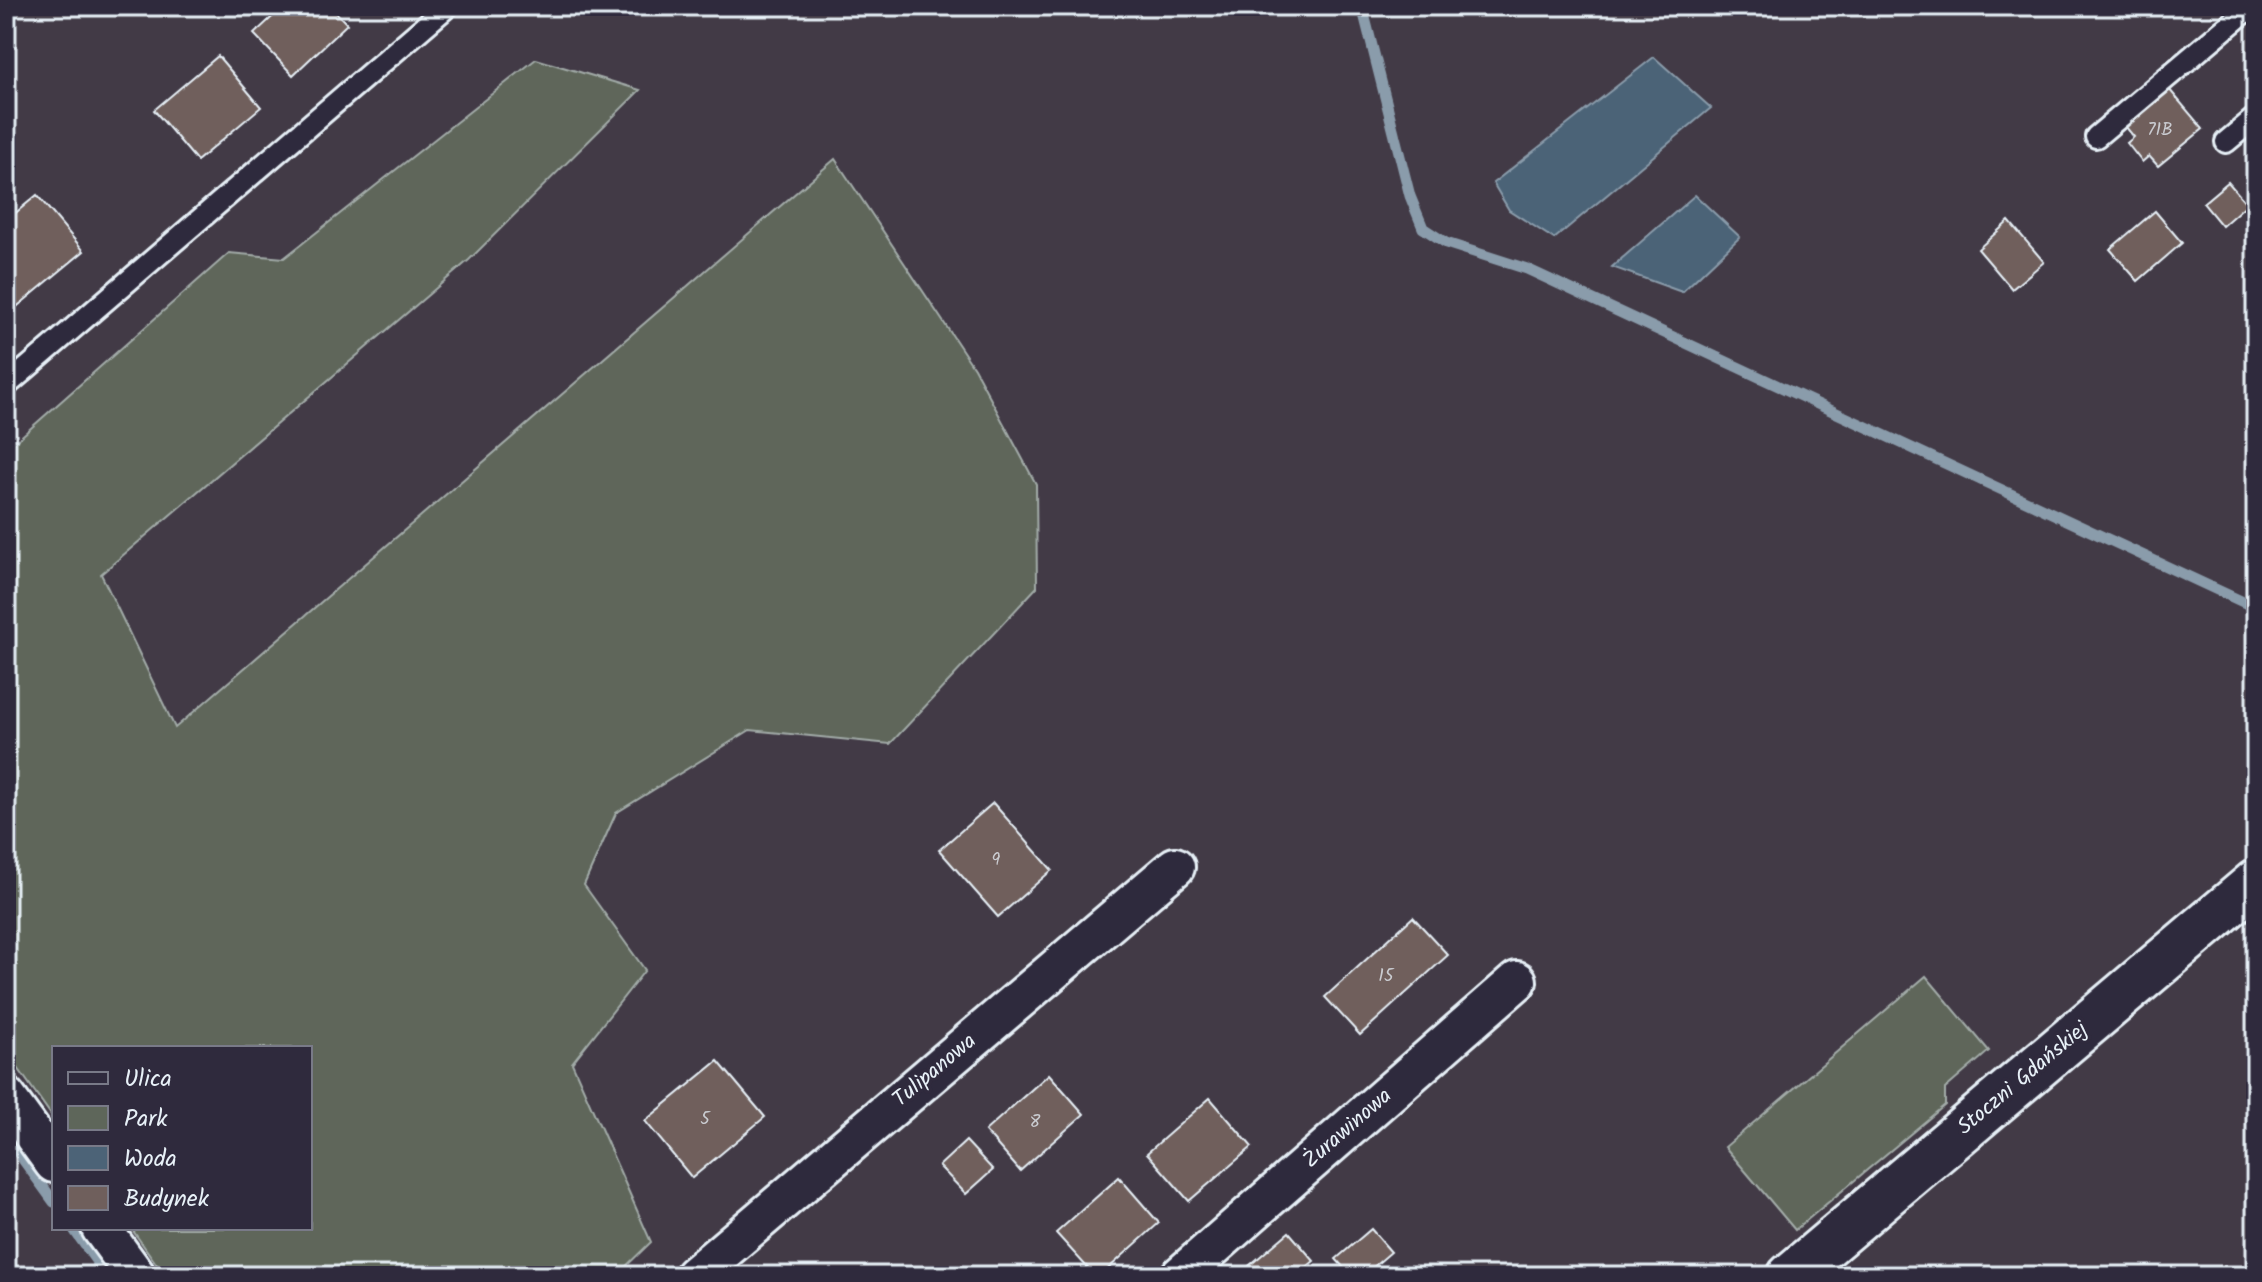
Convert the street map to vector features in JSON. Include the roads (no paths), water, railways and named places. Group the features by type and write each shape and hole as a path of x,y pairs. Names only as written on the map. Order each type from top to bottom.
{"street":[{"name":"Tulipanowa","path":"694,1276 1175,867"},
{"name":"Stoczni Gdańskiej","path":"1790,1276 2256,882"},
{"name":"Żurawinowa","path":"1180,1276 1517,981"},
{"path":"6,1097 52,1160"},
{"path":"102,1230 136,1276"}],"lane":[{"path":"6,386 448,6"},
{"path":"2096,137 2252,6"},
{"path":"2226,142 2256,117"}],"water":[{"path":"1654,57 1711,108 1554,239 1509,210 1493,183"},
{"path":"1695,195 1740,237 1682,292 1612,267"}],"waterway":[{"path":"1362,6 1410,196 1423,228 1446,243 1527,269 2256,608"},
{"path":"6,1136 52,1199"},
{"path":"74,1230 97,1262"}]}
